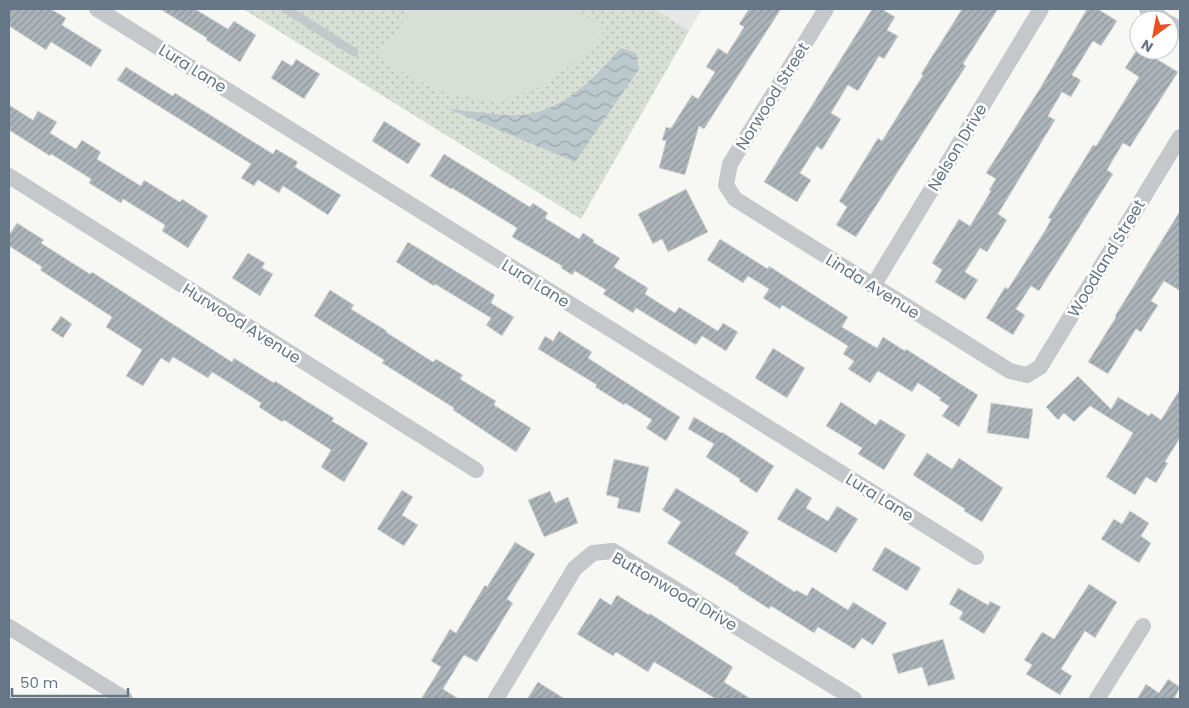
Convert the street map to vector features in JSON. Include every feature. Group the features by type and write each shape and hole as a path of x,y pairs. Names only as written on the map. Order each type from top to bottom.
{"street":[{"name":"Lura Lane","path":"97,9 976,557"},
{"name":"Norwood Street","path":"726,185 730,164 826,9"},
{"name":"Nelson Drive","path":"872,286 1041,9"},
{"name":"Woodland Street","path":"1027,375 1040,367 1180,137"},
{"name":"Hurwood Avenue","path":"9,176 476,470"},
{"name":"Linda Avenue","path":"726,185 735,199 872,286 1010,371 1027,375"},
{"name":"Buttonwood Drive","path":"496,699 576,568 593,553 612,551 854,698"},
{"path":"9,626 125,699"},
{"path":"1096,699 1143,626"}],"lane":[{"path":"286,9 354,52"}],"shaded area":[{"path":"243,9 655,9 689,31 581,219"},
{"path":"414,9 577,9 605,31 579,58 545,85 495,102 439,91 400,71 378,53"},
{"path":"655,9 702,9 689,31"}],"water":[{"path":"621,48 636,53 639,69 575,162 449,109 514,115 530,114 546,109 574,94 599,72"}],"building":[{"path":"9,9 51,9 66,18 62,25 102,50 91,67 51,42 46,50 9,26"},
{"path":"160,9 195,9 228,29 234,21 256,35 240,62 206,40 207,38"},
{"path":"749,9 781,9 704,129 699,126 685,175 659,168 666,141 662,140 666,127 671,128 692,95 698,99 715,72 706,67 718,48 727,54 744,27 739,24"},
{"path":"872,9 882,9 895,17 887,30 898,36 884,59 879,56 858,91 848,85 831,113 841,119 822,150 817,146 800,173 811,180 797,202 764,182"},
{"path":"962,9 998,9 963,64 966,66 856,237 836,225 847,207 839,201 878,138 882,141"},
{"path":"1087,9 1098,9 1117,21 1101,46 1093,41 1072,75 1081,80 1071,97 1062,92 1048,116 1055,120 998,214 1007,220 987,252 980,248 965,272 978,280 965,300 935,282 942,270 932,263 959,219 970,226 996,179 986,173 1039,90"},
{"path":"296,59 320,74 304,99 271,78 282,60 292,66"},
{"path":"1130,60 1158,60 1178,72 1130,147 1123,143 1107,170 1113,174 1039,291 1031,286 1016,309 1025,315 1013,335 986,318 1005,287 1008,289 1046,229 1051,219 1048,218 1093,145 1096,146 1139,77 1125,68"},
{"path":"126,67 173,96 175,93 273,154 276,149 298,162 295,167 341,195 328,215 283,186 279,193 258,180 254,186 241,178 251,164 117,80"},
{"path":"9,105 33,120 38,111 57,122 50,133 76,149 82,140 101,152 97,159 141,186 144,180 180,202 182,199 208,216 188,248 162,231 165,225 123,199 121,203 89,183 91,179 9,130"},
{"path":"384,121 421,144 408,164 372,141"},
{"path":"444,154 530,207 533,203 548,213 545,218 579,239 583,233 594,240 593,242 620,258 614,267 648,288 645,294 675,313 679,307 718,331 723,323 738,332 726,351 702,336 696,345 636,308 633,313 603,294 606,290 575,271 572,275 561,268 562,266 512,237 517,228 430,176"},
{"path":"686,189 708,232 668,252 662,239 653,244 638,214"},
{"path":"1180,211 1180,291 1164,281 1151,301 1158,305 1141,332 1136,329 1108,374 1088,362"},
{"path":"17,223 44,240 41,243 90,274 92,272 232,362 234,358 274,383 275,381 334,418 332,421 368,443 344,482 321,467 331,450 284,420 282,422 259,407 261,403 212,372 208,378 173,357 169,363 161,358 143,386 126,376 142,350 106,327 112,317 40,270 42,267 9,246 9,235"},
{"path":"720,239 768,269 769,266 848,317 842,327 877,348 883,337 905,351 906,349 978,395 959,427 942,416 949,406 939,400 941,398 918,383 912,392 878,371 870,383 848,369 854,361 843,354 848,346 782,305 780,309 763,298 769,289 748,276 743,283 707,260"},
{"path":"408,242 495,295 491,303 514,317 502,336 486,325 491,318 396,262"},
{"path":"248,253 265,263 262,268 273,274 260,296 232,278"},
{"path":"330,290 354,305 351,309 386,332 433,362 436,359 463,375 460,379 496,401 494,405 531,428 516,452 453,410 454,408 382,363 384,360 314,316"},
{"path":"61,316 72,324 63,338 51,330"},
{"path":"559,331 592,352 588,358 680,417 666,441 646,428 652,420 595,387 597,385 538,349 545,336 553,341"},
{"path":"773,348 805,368 787,398 755,378"},
{"path":"1078,376 1111,409 1118,397 1149,416 1151,413 1161,420 1180,389 1180,438 1165,462 1168,463 1156,483 1146,477 1135,495 1106,477 1133,433 1090,406 1074,422 1064,413 1058,420 1046,407"},
{"path":"841,402 876,425 880,419 906,435 884,470 858,454 862,448 826,426"},
{"path":"991,403 1033,409 1029,439 987,433"},
{"path":"694,417 722,432 774,466 757,493 739,481 740,479 706,457 714,444 688,429"},
{"path":"927,453 952,469 959,458 1003,488 982,522 913,475"},
{"path":"614,459 649,467 640,513 617,508 619,498 606,495"},
{"path":"676,488 749,532 735,554 795,592 796,590 807,596 812,587 848,610 853,602 887,623 873,645 862,638 854,649 818,627 814,633 771,606 769,609 667,543 681,522 662,510"},
{"path":"796,488 812,498 806,508 828,521 837,506 858,519 836,553 777,519"},
{"path":"402,490 413,497 402,515 418,525 404,546 377,529"},
{"path":"550,491 555,503 568,497 578,523 544,537 528,500"},
{"path":"1130,511 1149,523 1141,536 1151,543 1139,563 1101,539 1114,519 1122,524"},
{"path":"515,542 535,554 507,599 513,603 477,662 464,655 443,689 459,699 421,699 441,667 431,661 450,629 456,633 485,585 487,587"},
{"path":"885,547 921,568 907,591 872,570"},
{"path":"1089,584 1117,602 1095,638 1085,631 1061,669 1072,676 1060,695 1026,674 1032,665 1024,660 1042,632 1054,639"},
{"path":"958,588 988,605 990,601 1001,607 984,634 959,619 963,612 949,604"},
{"path":"617,595 649,615 649,613 733,667 724,682 751,699 716,699 654,662 648,672 616,652 613,656 577,634 600,598 611,605"},
{"path":"943,639 955,679 928,686 922,667 898,674 892,654"},
{"path":"1168,679 1180,687 1174,699 1137,699 1146,684 1159,693"},
{"path":"538,682 565,699 527,699"}]}
